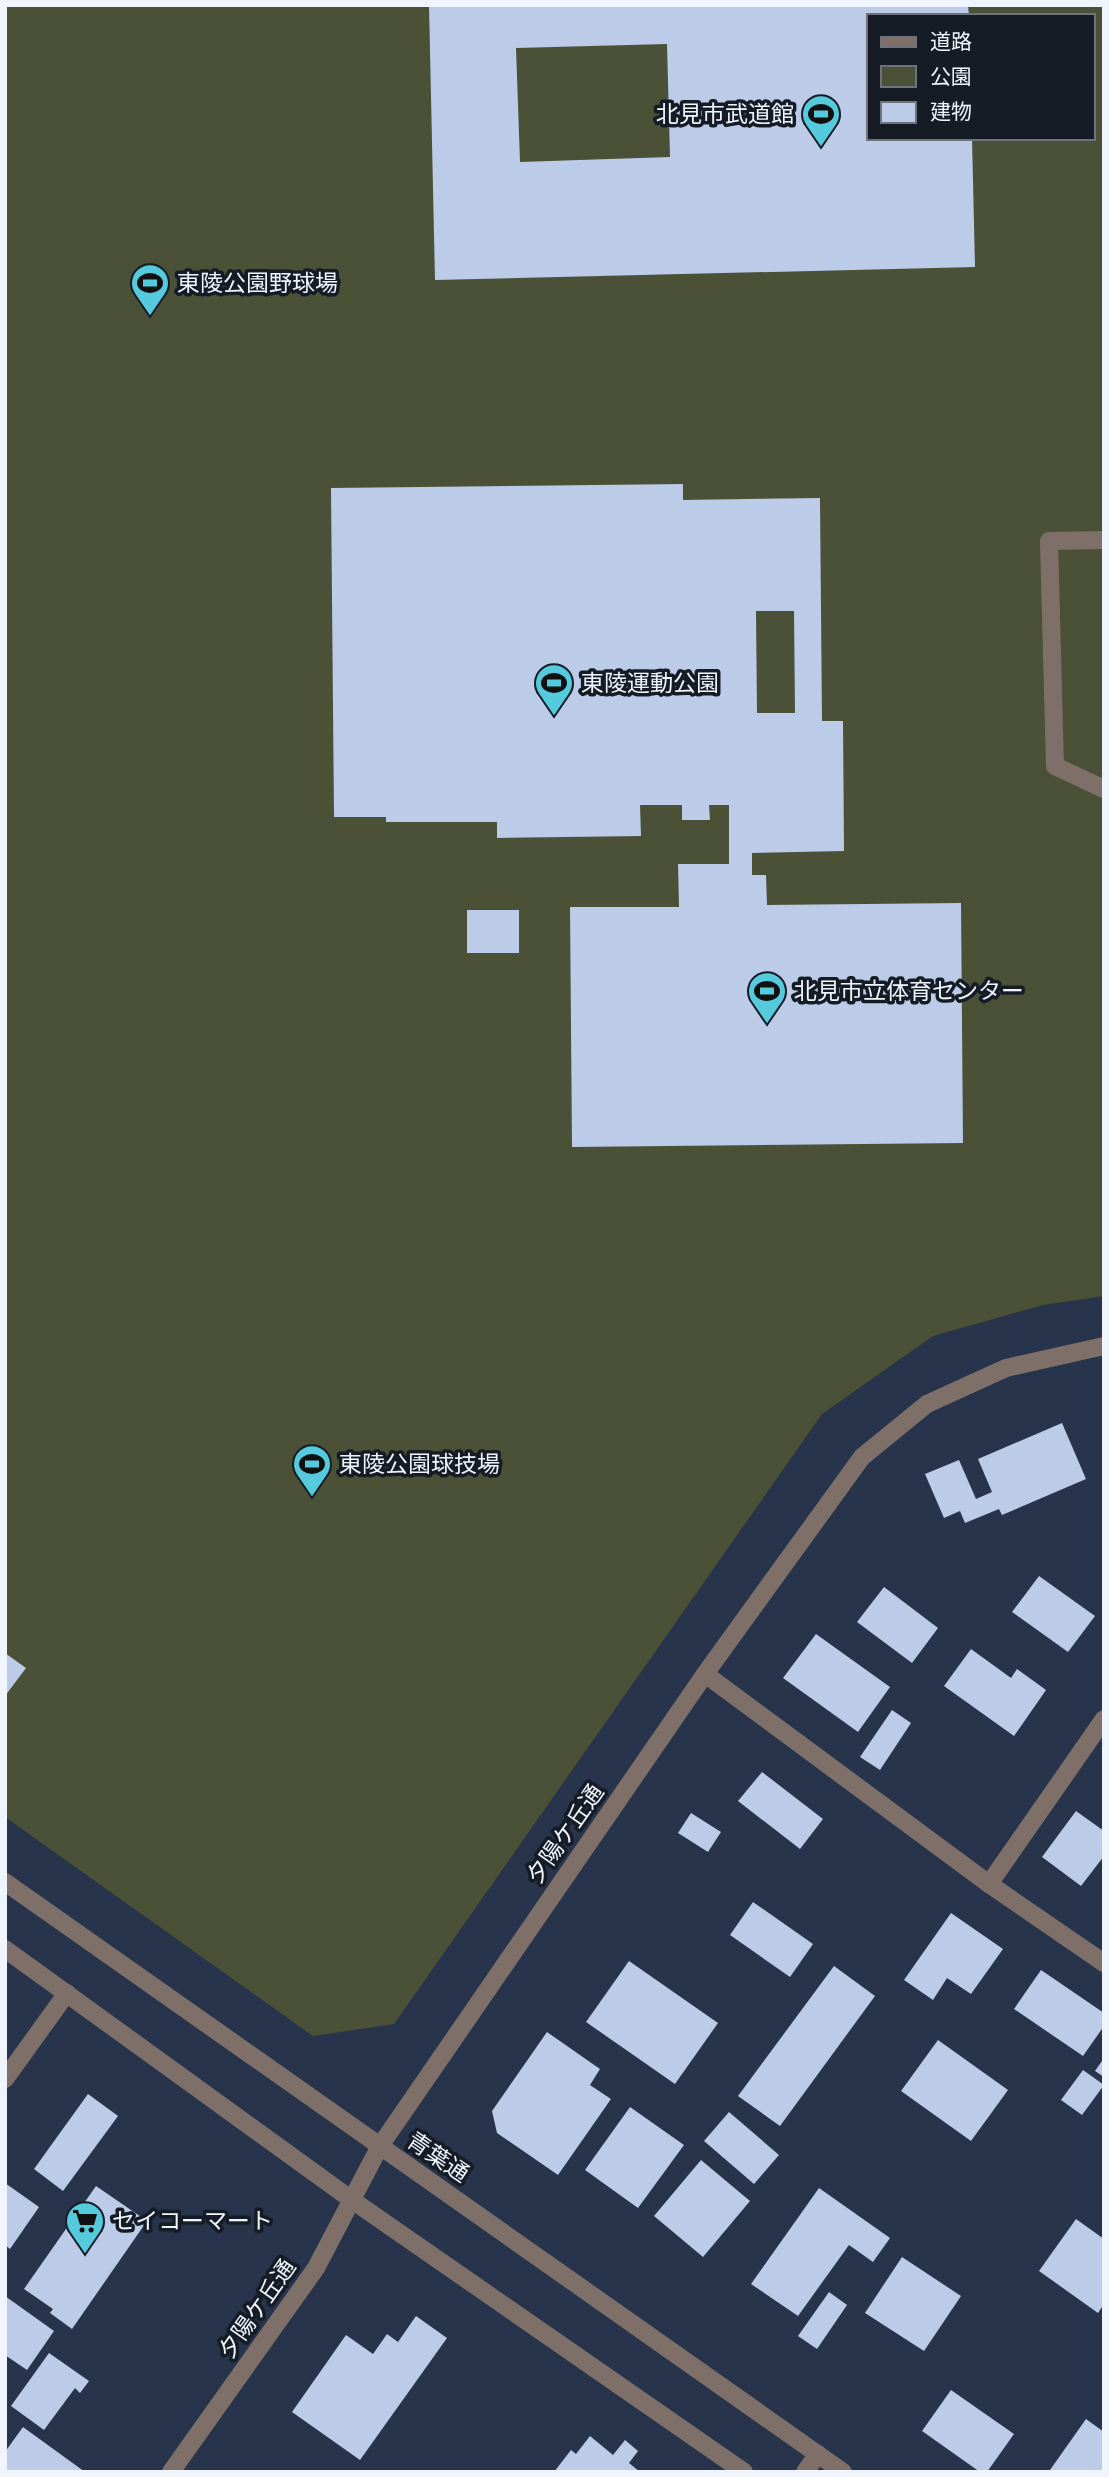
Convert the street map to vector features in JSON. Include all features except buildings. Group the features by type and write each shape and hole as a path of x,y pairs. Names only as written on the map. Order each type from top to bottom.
{"street":[{"path":"1104,540 1049,541 1055,766 1104,789"},
{"name":"夕陽ケ丘通","path":"171,2472 316,2268 380,2146 705,1674 862,1457 927,1404 1006,1367 1104,1346"},
{"path":"705,1674 989,1884 1104,1964"},
{"path":"989,1884 1104,1719"},
{"name":"青葉通","path":"5,1882 843,2472"},
{"path":"5,1949 352,2200 744,2472"},
{"path":"5,2079 67,1993"},
{"path":"805,2472 818,2454"}],"green space":[{"name":"東陵運動公園","path":"5,5 1104,5 1104,1296 1043,1305 933,1336 822,1414 394,2024 313,2036 5,1817"}],"place":[{"name":"北見市武道館","path":"821,148"},
{"name":"東陵公園野球場","path":"150,317"},
{"name":"東陵運動公園","path":"554,717"},
{"name":"北見市立体育センター","path":"767,1025"},
{"name":"東陵公園球技場","path":"312,1498"},
{"name":"セイコーマート","path":"85,2255"}]}
